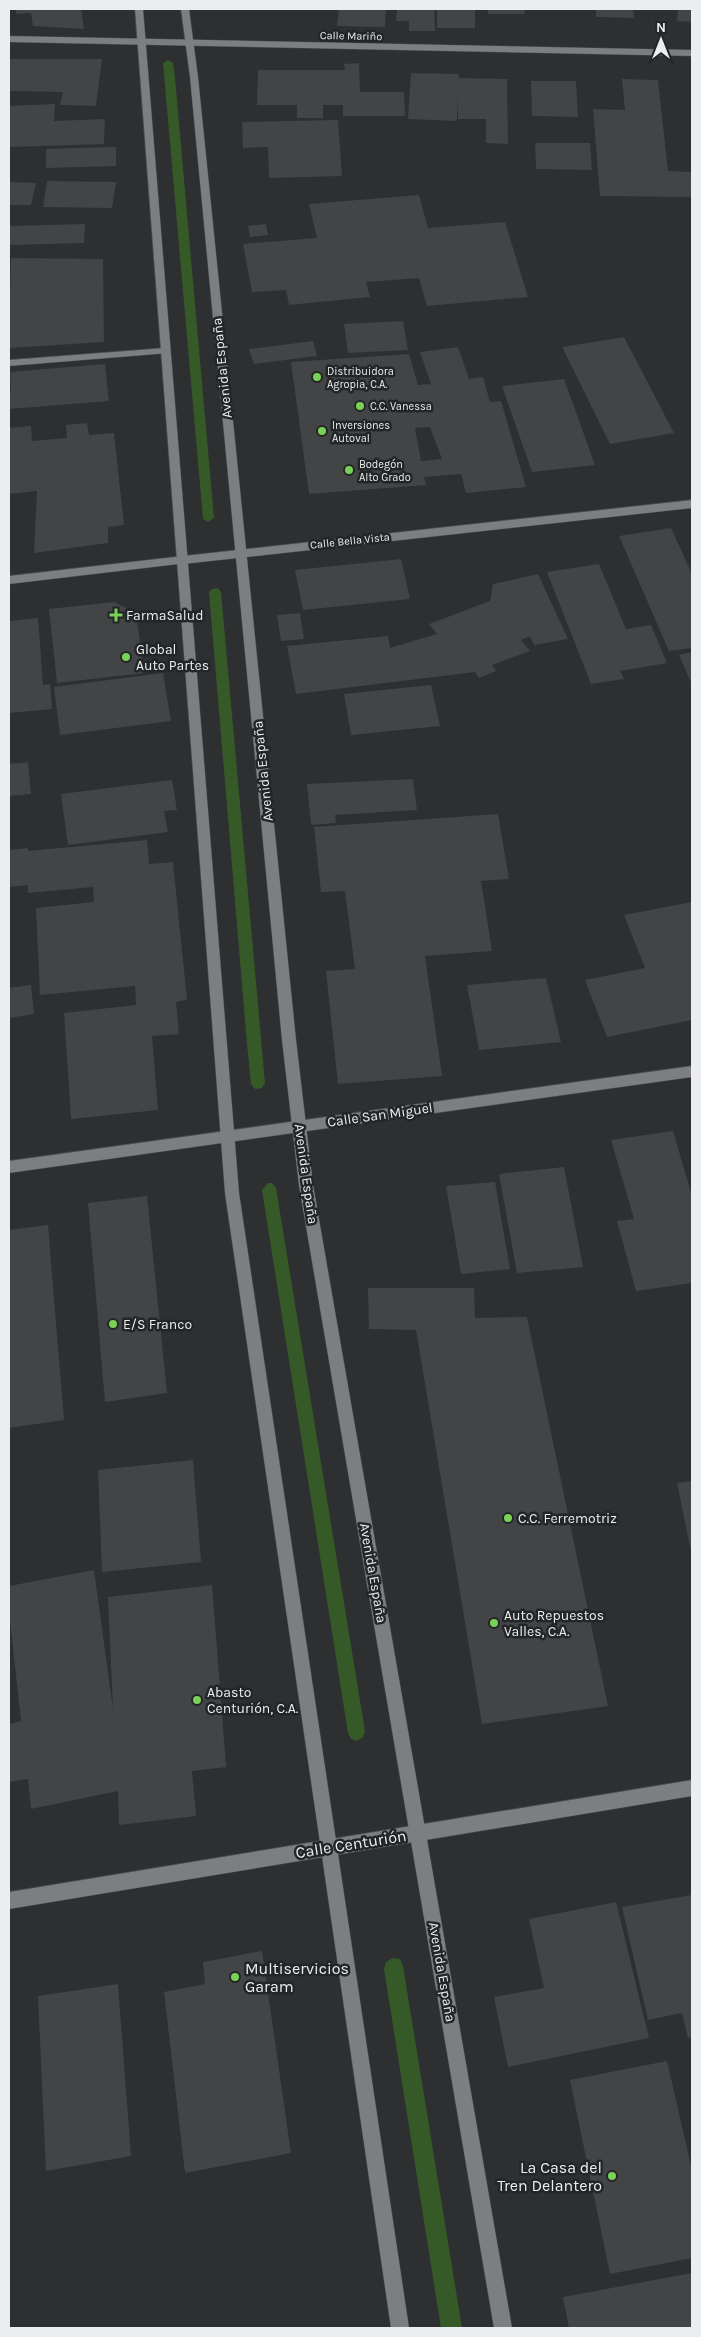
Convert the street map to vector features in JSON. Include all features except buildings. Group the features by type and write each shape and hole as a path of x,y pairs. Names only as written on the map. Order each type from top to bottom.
{"main road":[{"path":"139,9 232,1193 400,2328"},
{"name":"Avenida España","path":"185,9 306,1185 503,2328"},
{"name":"Calle Mariño","path":"9,39 692,53"},
{"name":"Calle Bella Vista","path":"9,580 692,504"},
{"name":"Calle San Miguel","path":"9,1167 692,1071"},
{"name":"Calle Centurión","path":"9,1901 692,1788"}],"street":[{"path":"9,363 165,351"}],"green space":[{"path":"168,60 173,63 175,78 214,518 208,522 203,519 163,63"},
{"path":"218,588 221,592 265,1083 262,1088 255,1089 251,1084 247,1044 209,592 212,589"},
{"path":"268,1183 272,1183 276,1188 365,1731 363,1737 357,1741 351,1739 348,1733 262,1190"},
{"path":"393,1958 400,1959 403,1966 462,2328 441,2328 384,1969 386,1962"}],"place":[{"name":"Distribuidora Agropia, C.A.","path":"317,377"},
{"name":"C.C. Vanessa","path":"360,406"},
{"name":"Inversiones Autoval","path":"322,431"},
{"name":"Bodegón Alto Grado","path":"349,470"},
{"name":"FarmaSalud","path":"116,615"},
{"name":"Global Auto Partes","path":"126,657"},
{"name":"E/S Franco","path":"113,1324"},
{"name":"C.C. Ferremotriz","path":"508,1518"},
{"name":"Auto Repuestos Valles, C.A.","path":"494,1623"},
{"name":"Abasto Centurión, C.A.","path":"197,1700"},
{"name":"Multiservicios Garam","path":"235,1977"},
{"name":"La Casa del Tren Delantero","path":"612,2176"}]}
